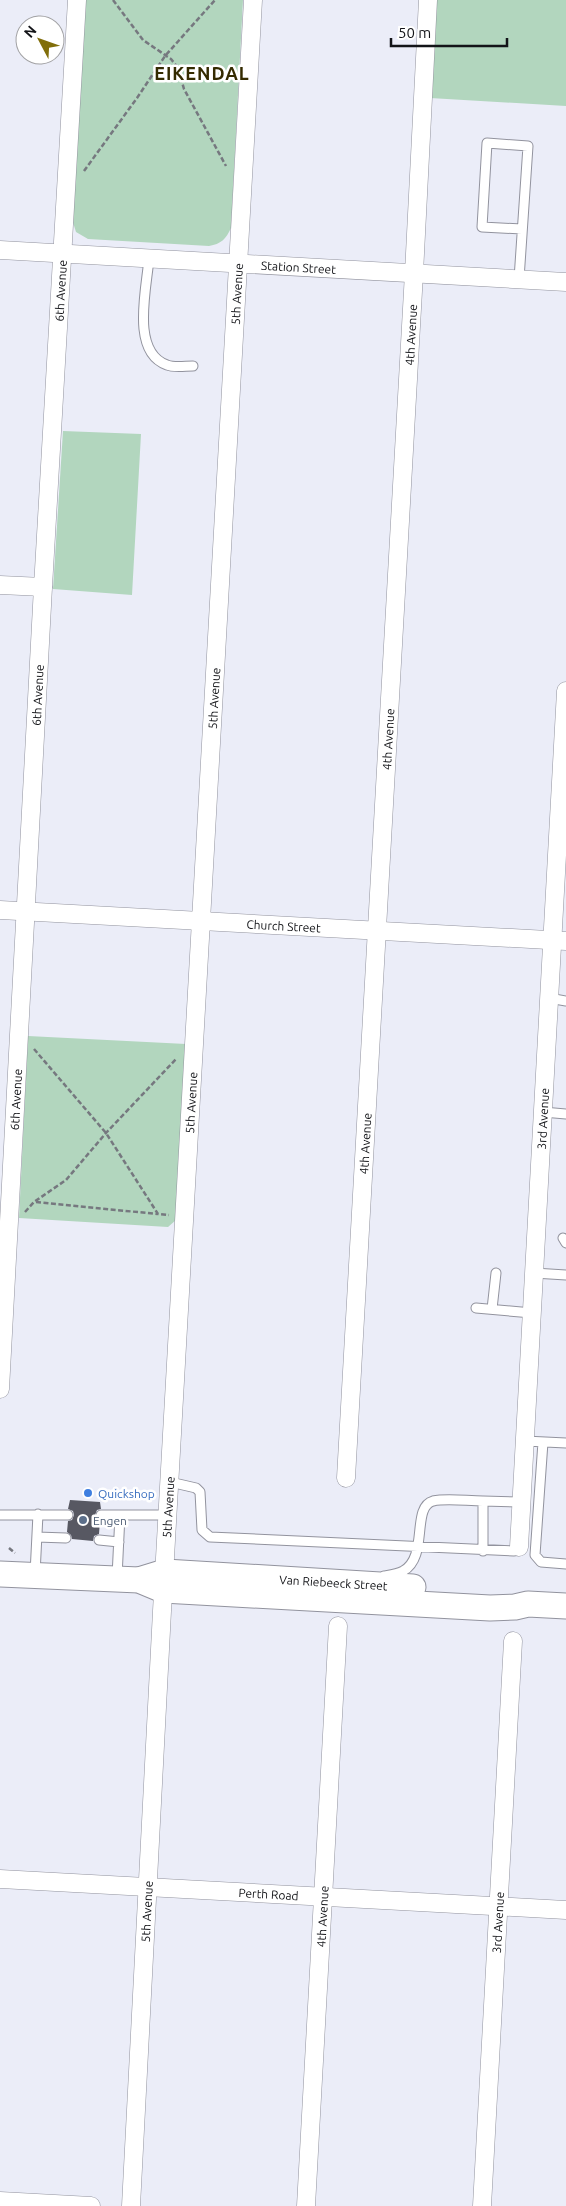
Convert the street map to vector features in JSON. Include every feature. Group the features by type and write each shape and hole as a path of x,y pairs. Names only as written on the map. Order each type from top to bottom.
{"main road":[{"name":"Van Riebeeck Street","path":"0,1574 164,1581 352,1583 492,1592 517,1598 528,1604"},
{"name":"Van Riebeeck Street","path":"164,1581 490,1608 515,1607 528,1604 566,1606"}],"street":[{"name":"6th Avenue","path":"0,1389 4,1232 19,1032 42,587 77,0"},
{"name":"5th Avenue","path":"131,2206 164,1581 253,0"},
{"name":"4th Avenue","path":"346,1478 428,0"},
{"name":"Station Street","path":"0,250 566,282"},
{"path":"0,585 42,587"},
{"name":"3rd Avenue","path":"519,1547 543,1112 558,999 566,691"},
{"name":"Church Street","path":"0,910 559,941"},
{"name":"4th Avenue","path":"306,2206 338,1626"},
{"name":"3rd Avenue","path":"482,2206 500,1906 513,1640"},
{"name":"Perth Road","path":"0,1879 566,1910"},
{"path":"0,2201 91,2206"}],"lane":[{"path":"519,279 528,146 487,143 482,227 522,229"},
{"path":"149,258 143,327 144,339 155,357 162,363 168,366 194,366"},
{"path":"543,1112 566,1114"},
{"path":"492,1309 496,1273"},
{"path":"534,1273 566,1275"},
{"path":"476,1308 532,1312"},
{"path":"525,1441 566,1443"},
{"path":"543,1442 535,1555 541,1562 566,1564"},
{"path":"170,1482 196,1488 200,1492 202,1530 210,1537 419,1546 483,1551 514,1551 519,1547"},
{"path":"483,1501 483,1551"},
{"path":"352,1583 402,1572 411,1565 419,1546 422,1512 430,1502 522,1502"},
{"path":"35,1574 38,1514"},
{"path":"0,1515 68,1515"},
{"path":"101,1515 168,1515"},
{"path":"120,1515 119,1542 128,1580"},
{"path":"37,1537 66,1538"},
{"path":"99,1540 119,1542"}],"path":[{"path":"113,0 143,40 165,56 171,58 178,68 184,89 231,175 242,178"},
{"path":"67,183 78,180 165,56 215,0"},
{"path":"19,1032 106,1133 158,1214"},
{"path":"4,1232 34,1202 66,1180 106,1133 183,1052 194,1051"},
{"path":"34,1202 185,1216"}],"green space":[{"path":"83,0 243,0 231,228 225,238 217,244 209,246 88,239 76,232 71,216"},
{"path":"435,0 566,0 566,106 430,98"},
{"path":"63,431 141,434 132,595 53,589"},
{"path":"28,1036 186,1044 176,1220 168,1227 19,1218"}],"building":[{"path":"70,1500 100,1502 101,1509 97,1510 95,1515 96,1519 100,1521 99,1534 94,1536 93,1541 72,1539 71,1535 67,1532 68,1521 72,1520 74,1515 73,1511 68,1509"}],"place":[{"name":"Quickshop","path":"88,1493"},
{"name":"Engen","path":"83,1520"}],"district":[{"name":"EIKENDAL","path":"202,73"}]}
